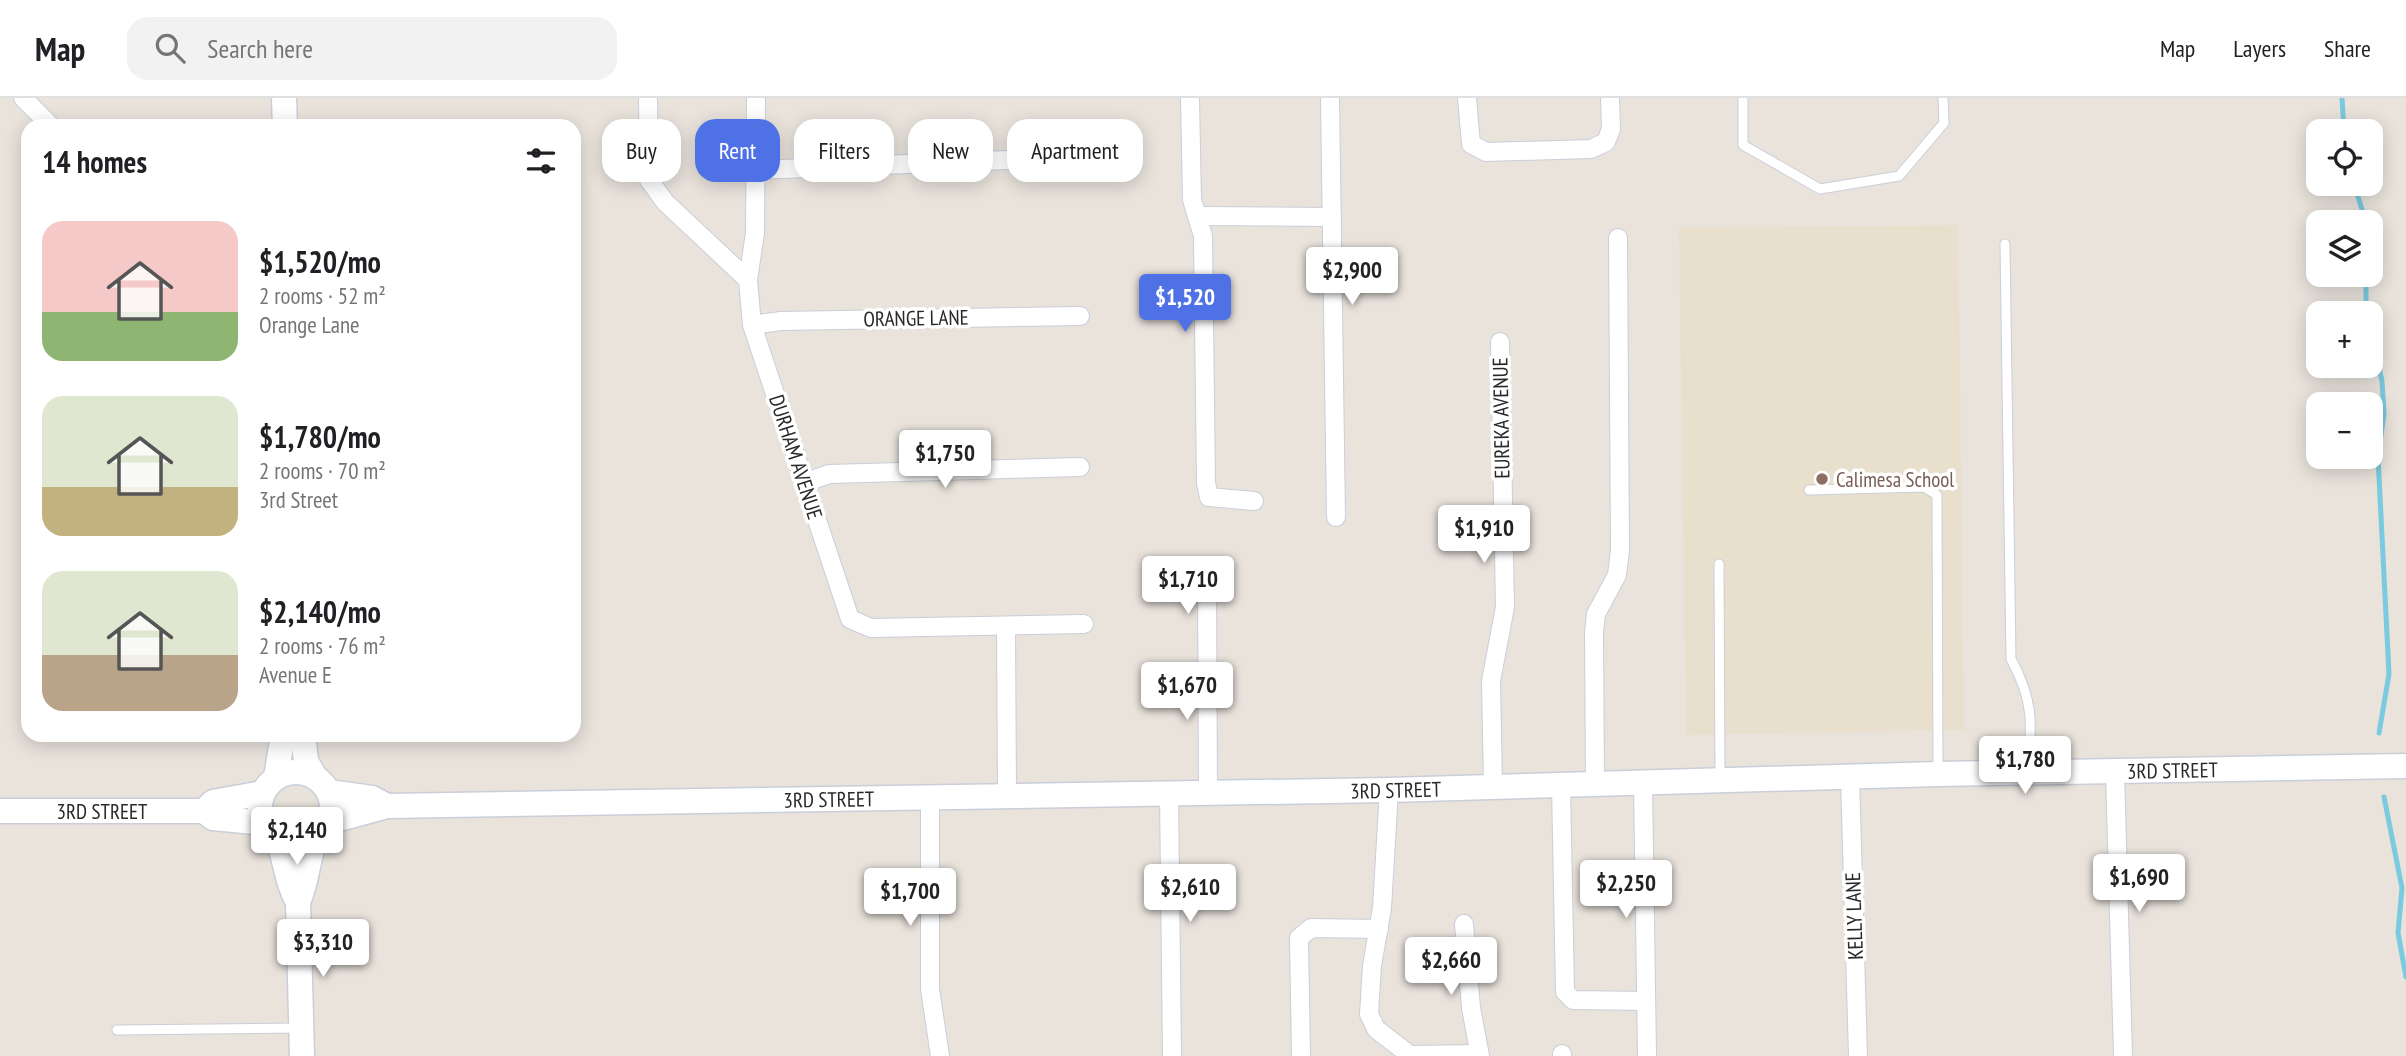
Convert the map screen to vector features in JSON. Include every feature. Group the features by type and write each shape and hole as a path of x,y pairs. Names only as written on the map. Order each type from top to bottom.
{"street":[{"path":"23,98 44,119"},
{"path":"284,98 285,119"},
{"path":"648,98 649,180 665,202 748,280"},
{"name":"DURHAM AVENUE","path":"756,98 757,119"},
{"path":"1190,98 1192,200 1203,236 1206,483 1209,497 1254,501"},
{"path":"1330,98 1336,517"},
{"path":"1467,98 1471,144 1486,152 1591,149 1606,142 1611,129 1610,98"},
{"path":"780,169 1007,160"},
{"name":"DURHAM AVENUE","path":"757,182 755,233 748,280 752,325 850,619 871,628 1084,624"},
{"path":"1199,216 1332,217"},
{"path":"1595,784 1594,632 1596,614 1617,575 1619,550 1618,238"},
{"name":"ORANGE LANE","path":"752,325 781,321 1080,316"},
{"name":"EUREKA AVENUE","path":"1493,787 1491,681 1505,607 1500,342"},
{"path":"804,483 829,474 1080,467"},
{"path":"1207,579 1208,792"},
{"path":"1006,627 1007,795"},
{"path":"281,742 260,813 284,855 288,885 298,902"},
{"path":"302,1056 298,902 306,886 310,853 332,813 322,784 306,761 304,742"},
{"name":"3RD STREET","path":"323,830 387,806 1389,790 1938,774 2406,766"},
{"path":"269,785 296,771 322,784"},
{"path":"2115,772 2123,1056"},
{"name":"KELLY LANE","path":"1850,777 1858,1056"},
{"path":"1643,783 1647,1056"},
{"name":"3RD STREET","path":"322,784 372,798 387,806"},
{"name":"3RD STREET","path":"204,811 212,802 269,785"},
{"path":"1561,785 1565,992 1573,1000 1646,1001"},
{"path":"1389,790 1379,929 1372,966 1369,1014 1376,1030 1411,1056 1480,1055 1464,924"},
{"path":"1169,793 1172,1056"},
{"path":"930,796 930,989 940,1056"},
{"name":"3RD STREET","path":"0,811 204,811 213,818 270,831"},
{"path":"270,831 297,844 323,830"},
{"path":"1301,1056 1299,938 1311,928 1379,929"}],"lane":[{"path":"1743,98 1743,145 1820,189 1899,176 1944,123 1944,98"},
{"path":"2005,244 2011,659 2026,686 2030,706 2027,773"},
{"path":"1809,490 1924,487 1937,495 1938,774"},
{"path":"1718,564 1720,782"},
{"path":"117,1030 301,1028"}],"shaded area":[{"name":"Calimesa School","path":"1958,225 1964,730 1686,735 1679,228"}],"waterway":[{"path":"2342,98 2343,119"},
{"path":"2358,196 2362,210"},
{"path":"2366,287 2366,301"},
{"path":"2379,733 2389,674 2378,457 2384,414 2381,378"},
{"path":"2384,797 2402,888 2398,933 2406,977"}],"place":[{"name":"Calimesa School","path":"1822,479"}]}
